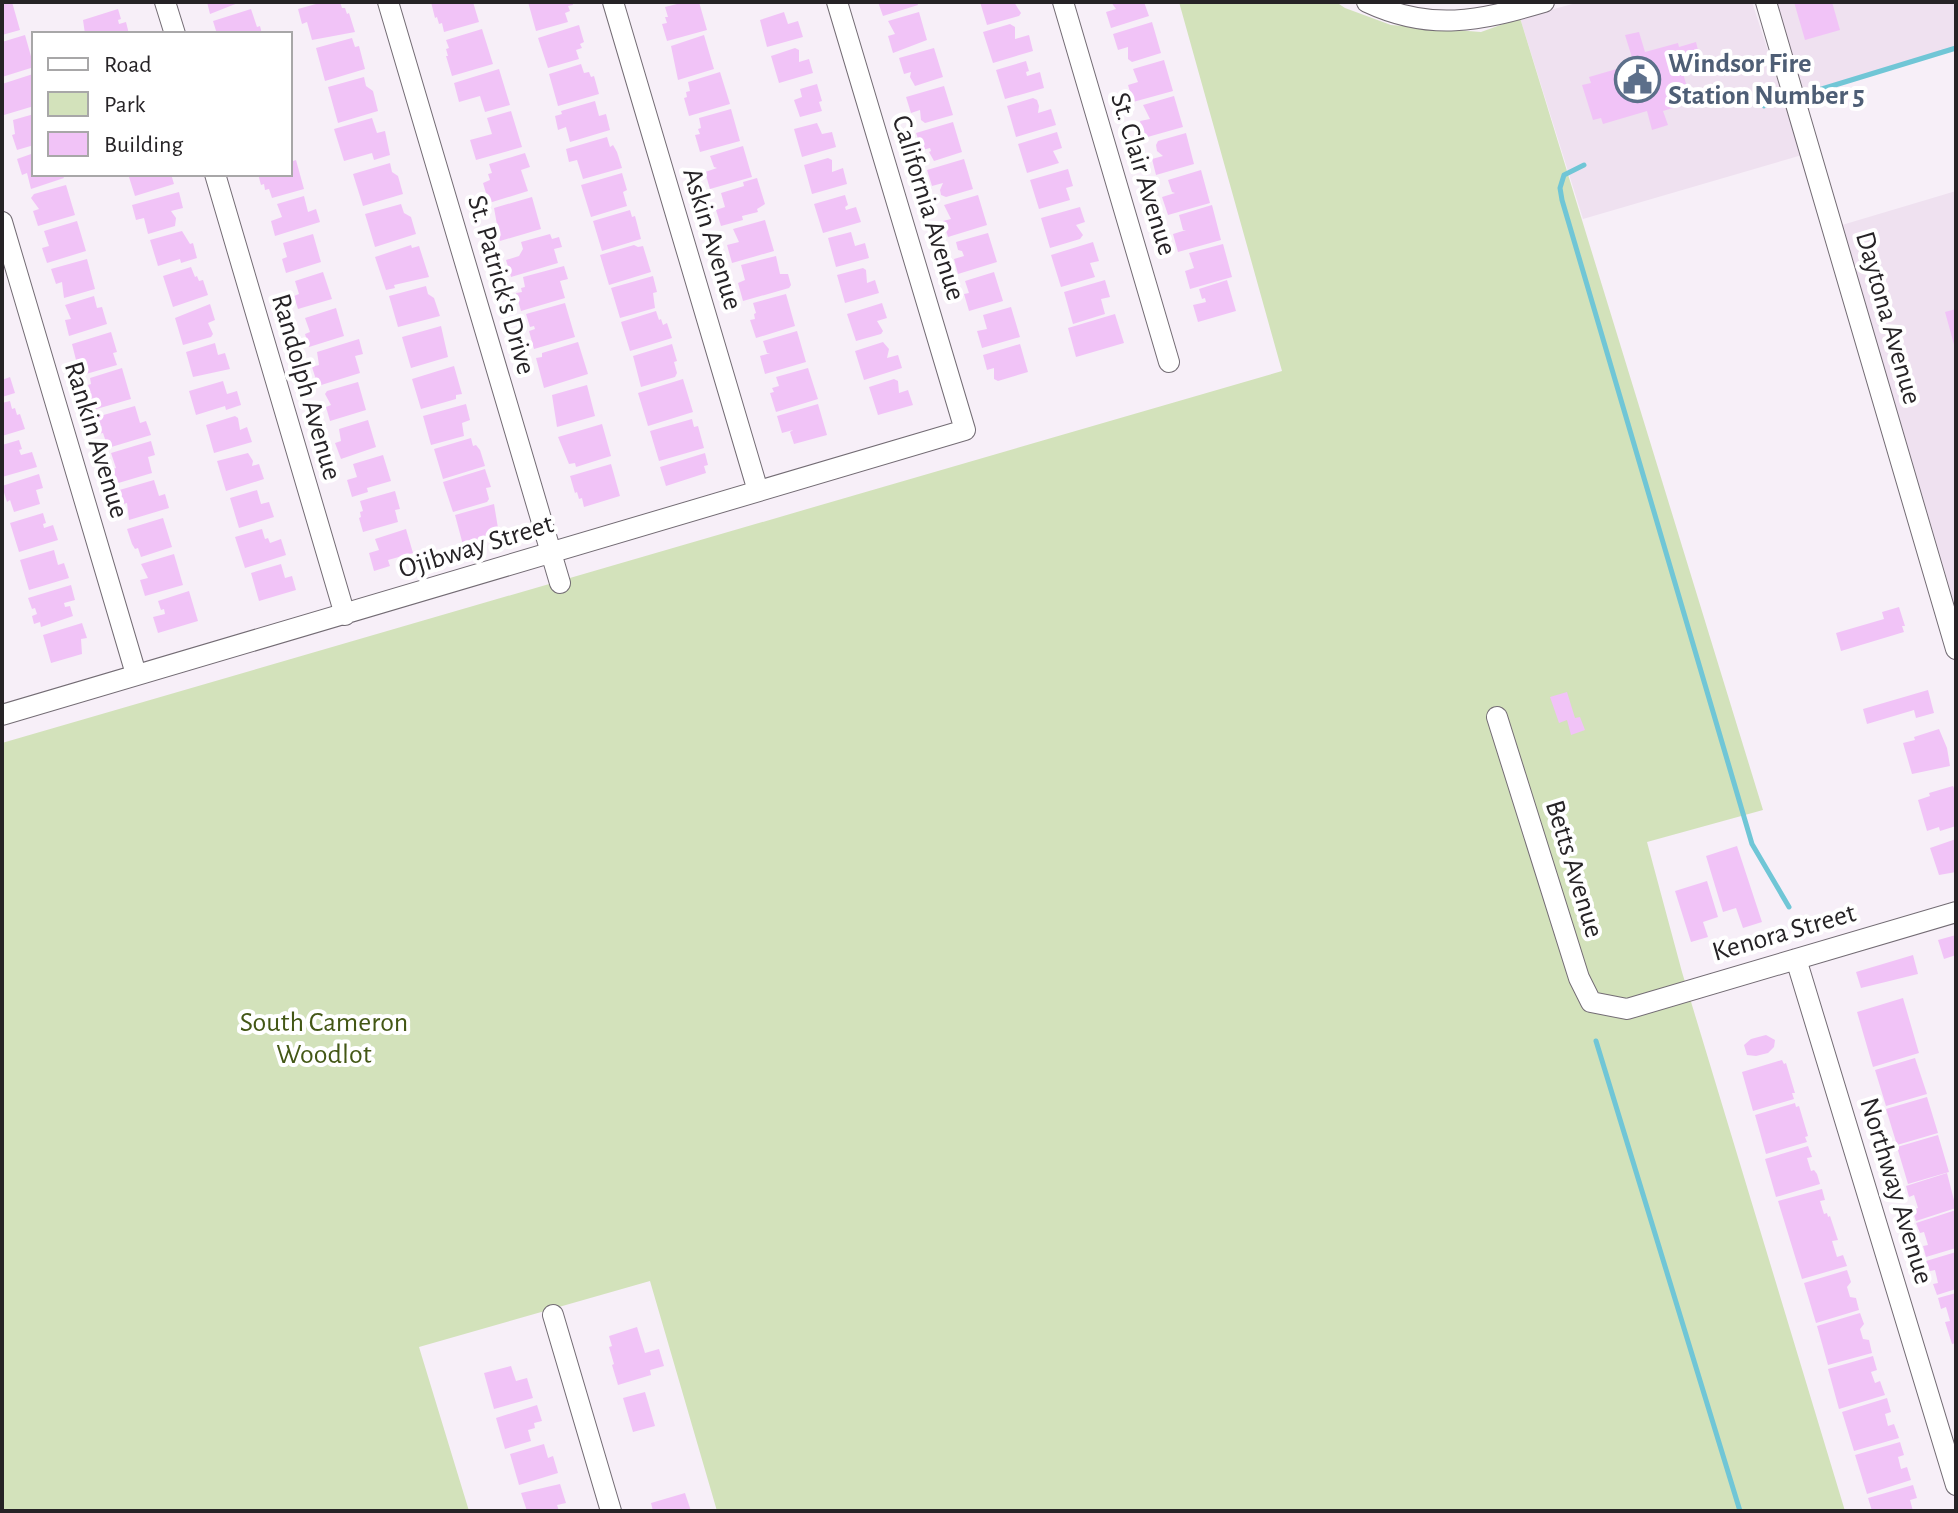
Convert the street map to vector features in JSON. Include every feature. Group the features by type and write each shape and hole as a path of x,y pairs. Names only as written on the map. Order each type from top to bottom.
{"street":[{"path":"165,2 174,32"},
{"name":"St. Patrick's Drive","path":"388,2 560,583"},
{"name":"Askin Avenue","path":"613,2 758,491"},
{"name":"California Avenue","path":"837,2 965,430"},
{"name":"St. Clair Avenue","path":"1063,2 1169,362"},
{"path":"1367,2 1390,13 1422,20 1455,22 1496,16 1544,2"},
{"name":"Daytona Avenue","path":"1766,2 1956,649"},
{"name":"Randolph Avenue","path":"216,176 345,615"},
{"name":"Rankin Avenue","path":"2,222 136,674"},
{"name":"Ojibway Street","path":"2,715 965,430"},
{"name":"Betts Avenue","path":"1497,717 1579,978 1591,1002 1627,1009"},
{"name":"Kenora Street","path":"1627,1009 1956,912"},
{"name":"Northway Avenue","path":"1796,959 1956,1485"},
{"path":"553,1315 611,1511"}],"shaded area":[{"path":"1580,2 1752,2 1802,155 1583,219 1520,18"},
{"path":"1777,2 1956,2 1956,50 1802,92"},
{"path":"1956,191 1956,609 1842,225"}],"green space":[{"name":"South Cameron Woodlot","path":"1179,2 1336,2 1391,25 1481,32 1520,18 1763,810 1647,842 1682,972 1845,1511 717,1511 650,1281 419,1347 469,1511 2,1511 2,743 1282,371"}],"building":[{"path":"12,2 20,30 2,35 2,3"},
{"path":"207,2 238,2 238,3 210,14"},
{"path":"323,2 340,2 349,13 355,32 312,40 307,22 302,24 298,9"},
{"path":"431,2 473,2 479,22 444,32 442,23 439,24 435,18"},
{"path":"528,2 572,2 573,5 568,6 570,11 565,13 568,22 536,31"},
{"path":"699,2 707,30 667,41 662,24 667,23 665,7"},
{"path":"878,2 917,2 918,5 883,16"},
{"path":"980,2 1014,2 1021,13 987,25"},
{"path":"1111,2 1144,2 1149,16 1111,28 1106,12 1116,9"},
{"path":"1794,2 1832,2 1840,30 1805,40"},
{"path":"118,9 119,24 126,22 128,32 85,32 83,20"},
{"path":"251,9 262,32 216,32 213,21"},
{"path":"784,12 788,24 798,21 803,37 767,47 760,20"},
{"path":"919,12 927,40 893,53 888,36 895,34 888,21"},
{"path":"1152,22 1161,53 1132,62 1128,59 1128,47 1118,50 1113,34"},
{"path":"1010,24 1015,27 1015,39 1029,35 1033,51 993,63 983,32"},
{"path":"579,25 584,42 580,44 582,48 576,50 579,59 548,68 538,38"},
{"path":"482,29 493,64 452,76 446,56 446,49 449,48 446,40"},
{"name":"Windsor Fire Station Number 5","path":"1639,32 1645,52 1678,43 1679,47 1696,42 1699,54 1679,60 1687,87 1678,89 1683,105 1663,111 1668,125 1652,130 1647,111 1603,124 1601,118 1593,120 1582,85 1591,83 1589,77 1634,64 1625,35"},
{"path":"25,35 32,68 2,77 2,42"},
{"path":"704,35 714,69 678,80 671,46"},
{"path":"352,38 355,47 359,46 365,69 325,81 316,48"},
{"path":"795,48 799,50 799,62 809,59 813,73 779,83 771,56"},
{"path":"934,48 943,77 915,86 911,72 904,74 899,58"},
{"path":"1164,60 1173,91 1133,102 1128,85 1138,82 1133,69"},
{"path":"1026,61 1027,76 1040,72 1044,88 1005,99 996,70"},
{"path":"581,64 584,73 594,76 599,94 558,106 549,74"},
{"path":"499,69 510,105 485,112 480,96 459,102 454,83"},
{"path":"720,72 730,104 689,116 684,98 690,91 688,82"},
{"path":"32,74 32,107 4,115 2,84"},
{"path":"364,77 366,86 373,91 378,111 338,123 328,87"},
{"path":"817,84 822,111 800,117 794,100 802,97 800,89"},
{"path":"944,86 953,115 925,123 921,120 920,110 911,113 906,97"},
{"path":"1174,96 1183,127 1144,138 1140,121 1150,119 1143,105"},
{"path":"1033,98 1039,106 1038,113 1051,109 1056,125 1016,137 1007,106"},
{"path":"595,101 599,116 606,114 610,130 570,142 566,127 558,130 555,116 562,114 561,111"},
{"path":"731,109 740,141 700,152 695,135 700,134 699,118"},
{"path":"511,111 522,147 476,160 470,140 492,134 487,118"},
{"path":"32,115 32,146 17,150 12,135 15,134 13,120"},
{"path":"372,118 377,133 385,131 390,155 374,160 372,153 344,161 334,129"},
{"path":"953,122 962,152 934,161 930,148 922,150 916,133"},
{"path":"817,123 822,134 832,132 836,147 802,157 794,129"},
{"path":"1057,132 1062,148 1053,151 1059,163 1027,173 1018,144"},
{"path":"1186,133 1194,164 1156,175 1152,159 1163,156 1157,151 1158,141"},
{"path":"607,137 610,147 613,145 617,152 622,168 583,179 577,160 569,162 566,149"},
{"path":"743,146 752,177 710,189 705,172 717,168 710,156"},
{"path":"525,153 530,167 521,170 528,191 489,203 483,183 490,180 488,174 492,173 489,164"},
{"path":"32,154 32,176 64,178 31,189 27,173 22,175 17,159"},
{"path":"828,158 832,160 832,172 843,168 847,184 812,194 804,165"},
{"path":"964,159 973,189 946,197 941,195 943,183 932,186 927,170"},
{"path":"296,160 304,189 272,198 269,189 265,190 264,184 261,185 259,176 292,176 292,161"},
{"path":"390,163 403,194 363,206 353,174"},
{"path":"1068,169 1073,186 1066,188 1070,200 1039,209 1030,180"},
{"path":"1201,170 1210,203 1168,215 1162,197 1175,193 1168,180"},
{"path":"622,173 627,206 591,217 581,185"},
{"path":"129,176 172,176 174,184 135,196"},
{"path":"757,178 765,204 757,209 758,212 742,216 743,220 721,226 716,210 725,207 721,193"},
{"path":"66,185 75,215 38,226 33,211 39,209 31,198 34,194"},
{"path":"179,192 183,208 171,211 176,218 175,226 148,234 144,218 136,220 132,205"},
{"path":"845,195 846,210 856,207 861,222 823,233 814,204"},
{"path":"978,195 987,225 948,237 943,221 951,219 944,205"},
{"path":"304,196 308,212 316,209 320,222 275,236 271,221 282,217 277,204"},
{"path":"532,197 541,229 500,241 494,208"},
{"path":"401,204 404,213 411,217 416,234 375,247 365,214"},
{"path":"1212,205 1221,240 1178,252 1173,234 1186,230 1183,230 1179,215"},
{"path":"1080,207 1085,222 1076,225 1083,235 1080,239 1050,248 1041,218"},
{"path":"630,210 632,217 635,216 641,239 602,251 593,221"},
{"path":"765,220 774,251 732,263 727,245 739,242 733,229"},
{"path":"77,221 86,251 47,263 42,248 49,246 44,231"},
{"path":"182,231 190,244 193,243 197,258 181,263 180,259 158,266 150,240"},
{"path":"851,232 855,246 865,243 869,258 836,267 828,238"},
{"path":"988,233 997,262 958,274 954,259 964,256 956,242"},
{"path":"313,234 321,262 286,273 282,259 287,257 283,243"},
{"path":"550,234 552,239 559,237 562,247 554,249 558,263 511,277 506,260 519,256 523,249 521,242"},
{"path":"1093,242 1099,261 1090,263 1095,277 1061,287 1051,255"},
{"path":"1223,244 1232,277 1190,289 1185,271 1194,268 1189,253"},
{"path":"411,245 412,248 419,246 429,277 394,285 395,288 386,290 375,257"},
{"path":"634,245 643,246 651,272 609,285 600,255"},
{"path":"776,256 780,274 788,274 789,288 743,301 738,283 745,280 741,265"},
{"path":"87,259 95,289 64,298 62,282 56,284 51,269"},
{"path":"564,266 568,279 560,281 565,298 521,311 516,293 522,292 521,288 525,287 523,277"},
{"path":"191,267 195,277 203,280 208,295 173,307 163,276"},
{"path":"863,268 867,283 875,280 879,293 845,303 837,275"},
{"path":"323,272 332,299 298,309 294,296 299,294 295,281"},
{"path":"994,272 1003,301 969,311 964,294 969,293 965,281"},
{"path":"653,276 657,292 653,293 655,308 620,318 611,288"},
{"path":"1105,280 1110,297 1101,299 1105,314 1073,324 1064,292"},
{"path":"1227,280 1236,311 1198,322 1193,305 1206,302 1199,289"},
{"path":"426,286 440,316 398,327 389,296"},
{"path":"786,294 795,326 756,338 750,320 755,319 753,303"},
{"path":"94,296 97,308 102,307 107,324 69,336 65,320 71,319 65,305"},
{"path":"565,303 575,337 534,349 529,331 535,329 534,326 530,327 526,314"},
{"path":"882,303 887,318 877,321 883,331 881,334 856,341 847,314"},
{"path":"210,304 215,320 208,323 213,334 183,345 175,318"},
{"path":"1011,307 1020,337 982,348 977,331 987,329 983,315"},
{"path":"336,308 344,336 309,347 305,334 310,332 305,318"},
{"path":"1956,309 1956,347 1955,348 1945,312"},
{"path":"656,311 663,325 667,323 672,338 630,351 621,322"},
{"path":"1115,314 1124,343 1076,357 1068,328"},
{"path":"441,326 448,357 411,368 402,337"},
{"path":"797,331 806,362 765,374 760,356 770,353 767,353 763,341"},
{"path":"111,332 117,365 86,374 80,359 76,360 72,344"},
{"path":"359,339 363,354 355,356 360,373 318,386 312,367 319,365 317,352"},
{"path":"578,342 588,374 544,388 536,358 542,357 542,353"},
{"path":"883,342 889,349 887,358 898,355 902,368 864,380 855,351"},
{"path":"215,343 218,355 225,353 230,369 193,377 186,352"},
{"path":"672,344 677,361 674,362 675,377 641,387 633,356"},
{"path":"1020,344 1028,372 998,381 994,379 994,368 987,370 983,355"},
{"path":"454,366 462,394 456,395 456,399 421,409 412,379"},
{"path":"122,368 131,399 93,410 87,392 90,392 90,378"},
{"path":"808,368 818,399 776,412 770,393 774,392 772,388 779,386 776,377"},
{"path":"10,377 15,393 2,397 2,380"},
{"path":"683,379 693,412 648,426 638,393"},
{"path":"894,379 898,381 899,393 908,390 913,405 878,415 869,387"},
{"path":"223,381 227,394 237,391 241,405 226,410 225,406 196,415 189,391"},
{"path":"358,382 366,410 330,421 326,407 331,405 325,394 327,391"},
{"path":"587,385 595,416 557,427 552,395"},
{"path":"10,401 12,409 15,408 17,415 20,414 25,429 2,436 2,403"},
{"path":"466,404 470,420 462,423 464,436 431,445 423,416"},
{"path":"818,404 827,435 794,444 790,432 793,430 782,433 777,416"},
{"path":"135,406 140,423 146,421 151,435 108,448 103,433 98,434 93,418"},
{"path":"235,416 240,430 247,427 252,442 214,453 206,425"},
{"path":"692,419 694,427 698,426 704,448 659,461 650,431"},
{"path":"368,420 376,447 341,459 335,443 341,441 339,429"},
{"path":"602,424 611,456 576,467 575,463 569,464 558,437"},
{"path":"471,438 473,446 480,450 485,466 443,479 434,449"},
{"path":"19,440 21,455 32,452 37,467 2,477 2,445"},
{"path":"151,441 155,455 148,457 152,473 115,484 110,470 116,468 111,453"},
{"path":"248,453 253,461 252,466 259,464 264,479 226,491 217,461"},
{"path":"705,453 706,473 666,486 660,467"},
{"path":"383,455 391,481 367,488 368,492 352,497 347,480 357,477 353,464"},
{"path":"611,464 620,496 584,507 582,498 579,499 575,493 570,476"},
{"path":"485,469 491,487 486,488 487,502 453,512 443,482"},
{"path":"39,474 43,488 36,490 40,504 14,512 2,486"},
{"path":"154,480 159,496 165,494 169,508 129,520 127,503 120,505 116,491"},
{"path":"257,490 261,504 269,502 274,517 239,528 230,498"},
{"path":"395,491 400,509 395,510 398,522 363,532 359,518 363,511 360,501"},
{"path":"494,504 499,534 463,545 455,515"},
{"path":"43,513 44,528 53,525 58,540 19,552 10,523"},
{"path":"163,518 172,547 141,557 127,529"},
{"path":"262,529 270,543 281,539 286,555 245,568 235,537"},
{"path":"406,529 413,553 388,560 390,566 374,571 369,553 379,550 375,539"},
{"path":"54,550 58,565 64,563 69,578 29,590 20,560"},
{"path":"174,554 183,585 145,596 140,580 148,578 141,564"},
{"path":"281,564 285,578 292,576 296,590 259,601 251,573"},
{"path":"71,585 75,600 64,603 65,607 70,606 73,616 41,627 40,622 34,624 32,616 37,614 28,598"},
{"path":"189,591 198,621 158,633 153,617 165,614 158,601"},
{"path":"1899,607 1904,632 1841,651 1836,633 1884,619 1882,612"},
{"path":"82,623 87,638 81,639 82,654 51,663 43,635"},
{"path":"1928,690 1934,713 1916,718 1914,710 1867,724 1863,709"},
{"path":"1567,692 1575,718 1580,717 1585,730 1571,735 1567,720 1559,723 1550,697"},
{"path":"1939,729 1950,766 1912,774 1903,743"},
{"path":"1953,786 1956,792 1956,826 1927,831 1918,800 1930,796 1929,793"},
{"path":"1956,839 1956,872 1939,875 1930,848"},
{"path":"1737,846 1762,922 1743,928 1736,908 1723,912 1706,856"},
{"path":"1707,881 1718,917 1703,922 1708,937 1691,942 1675,891"},
{"path":"1956,935 1956,955 1944,959 1938,940"},
{"path":"1913,955 1918,974 1861,988 1856,972"},
{"path":"1903,998 1919,1053 1873,1067 1857,1012"},
{"path":"1766,1035 1775,1040 1774,1047 1768,1053 1747,1055 1744,1045 1751,1039"},
{"path":"1915,1058 1927,1094 1886,1106 1875,1070"},
{"path":"1782,1060 1786,1063 1794,1099 1753,1111 1742,1072"},
{"path":"1927,1097 1938,1133 1897,1145 1886,1109"},
{"path":"1795,1103 1796,1107 1799,1106 1807,1142 1766,1154 1755,1115"},
{"path":"1938,1135 1949,1172 1908,1184 1897,1147"},
{"path":"1808,1146 1812,1157 1807,1158 1811,1171 1817,1174 1820,1184 1776,1197 1765,1159"},
{"path":"1947,1173 1956,1208 1916,1221 1912,1210 1918,1208 1914,1195 1909,1197 1906,1186"},
{"path":"1822,1189 1825,1200 1820,1201 1824,1214 1830,1216 1838,1240 1832,1241 1837,1257 1843,1255 1847,1266 1802,1279 1778,1201"},
{"path":"1956,1210 1956,1248 1926,1257 1923,1246 1928,1245 1924,1232 1920,1233 1916,1223"},
{"path":"1956,1252 1956,1289 1937,1295 1933,1284 1938,1283 1935,1270 1930,1271 1926,1261"},
{"path":"1847,1270 1851,1282 1847,1287 1850,1297 1856,1298 1859,1310 1816,1323 1804,1283"},
{"path":"1956,1293 1956,1343 1952,1344 1945,1322 1950,1321 1946,1307 1941,1309 1938,1298"},
{"path":"1860,1313 1864,1324 1860,1329 1863,1339 1869,1340 1872,1353 1828,1365 1817,1326"},
{"path":"637,1327 645,1353 659,1349 664,1366 650,1370 651,1375 618,1385 609,1336"},
{"path":"1873,1356 1877,1370 1871,1372 1875,1383 1880,1381 1885,1395 1839,1409 1828,1369"},
{"path":"511,1366 516,1381 527,1378 533,1398 494,1409 484,1373"},
{"path":"645,1392 655,1426 633,1432 623,1398"},
{"path":"1887,1398 1891,1412 1885,1414 1888,1426 1894,1424 1899,1438 1854,1451 1842,1412"},
{"path":"537,1405 542,1421 534,1423 535,1428 528,1430 531,1441 505,1449 496,1418"},
{"path":"1900,1442 1904,1455 1898,1457 1901,1469 1907,1467 1911,1480 1867,1494 1855,1455"},
{"path":"544,1444 548,1458 553,1456 558,1473 519,1485 510,1454"},
{"path":"560,1484 566,1503 557,1505 559,1511 527,1511 521,1493"},
{"path":"1913,1485 1917,1498 1910,1500 1913,1511 1872,1511 1868,1498"},
{"path":"685,1493 691,1511 653,1511 651,1503"}],"waterway":[{"path":"1812,92 1956,48"},
{"path":"1764,106 1775,102"},
{"path":"1584,165 1564,175 1560,188 1562,200 1752,844 1789,907"},
{"path":"1596,1041 1740,1511"}],"place":[{"name":"Windsor Fire Station Number 5","path":"1637,80"}]}
